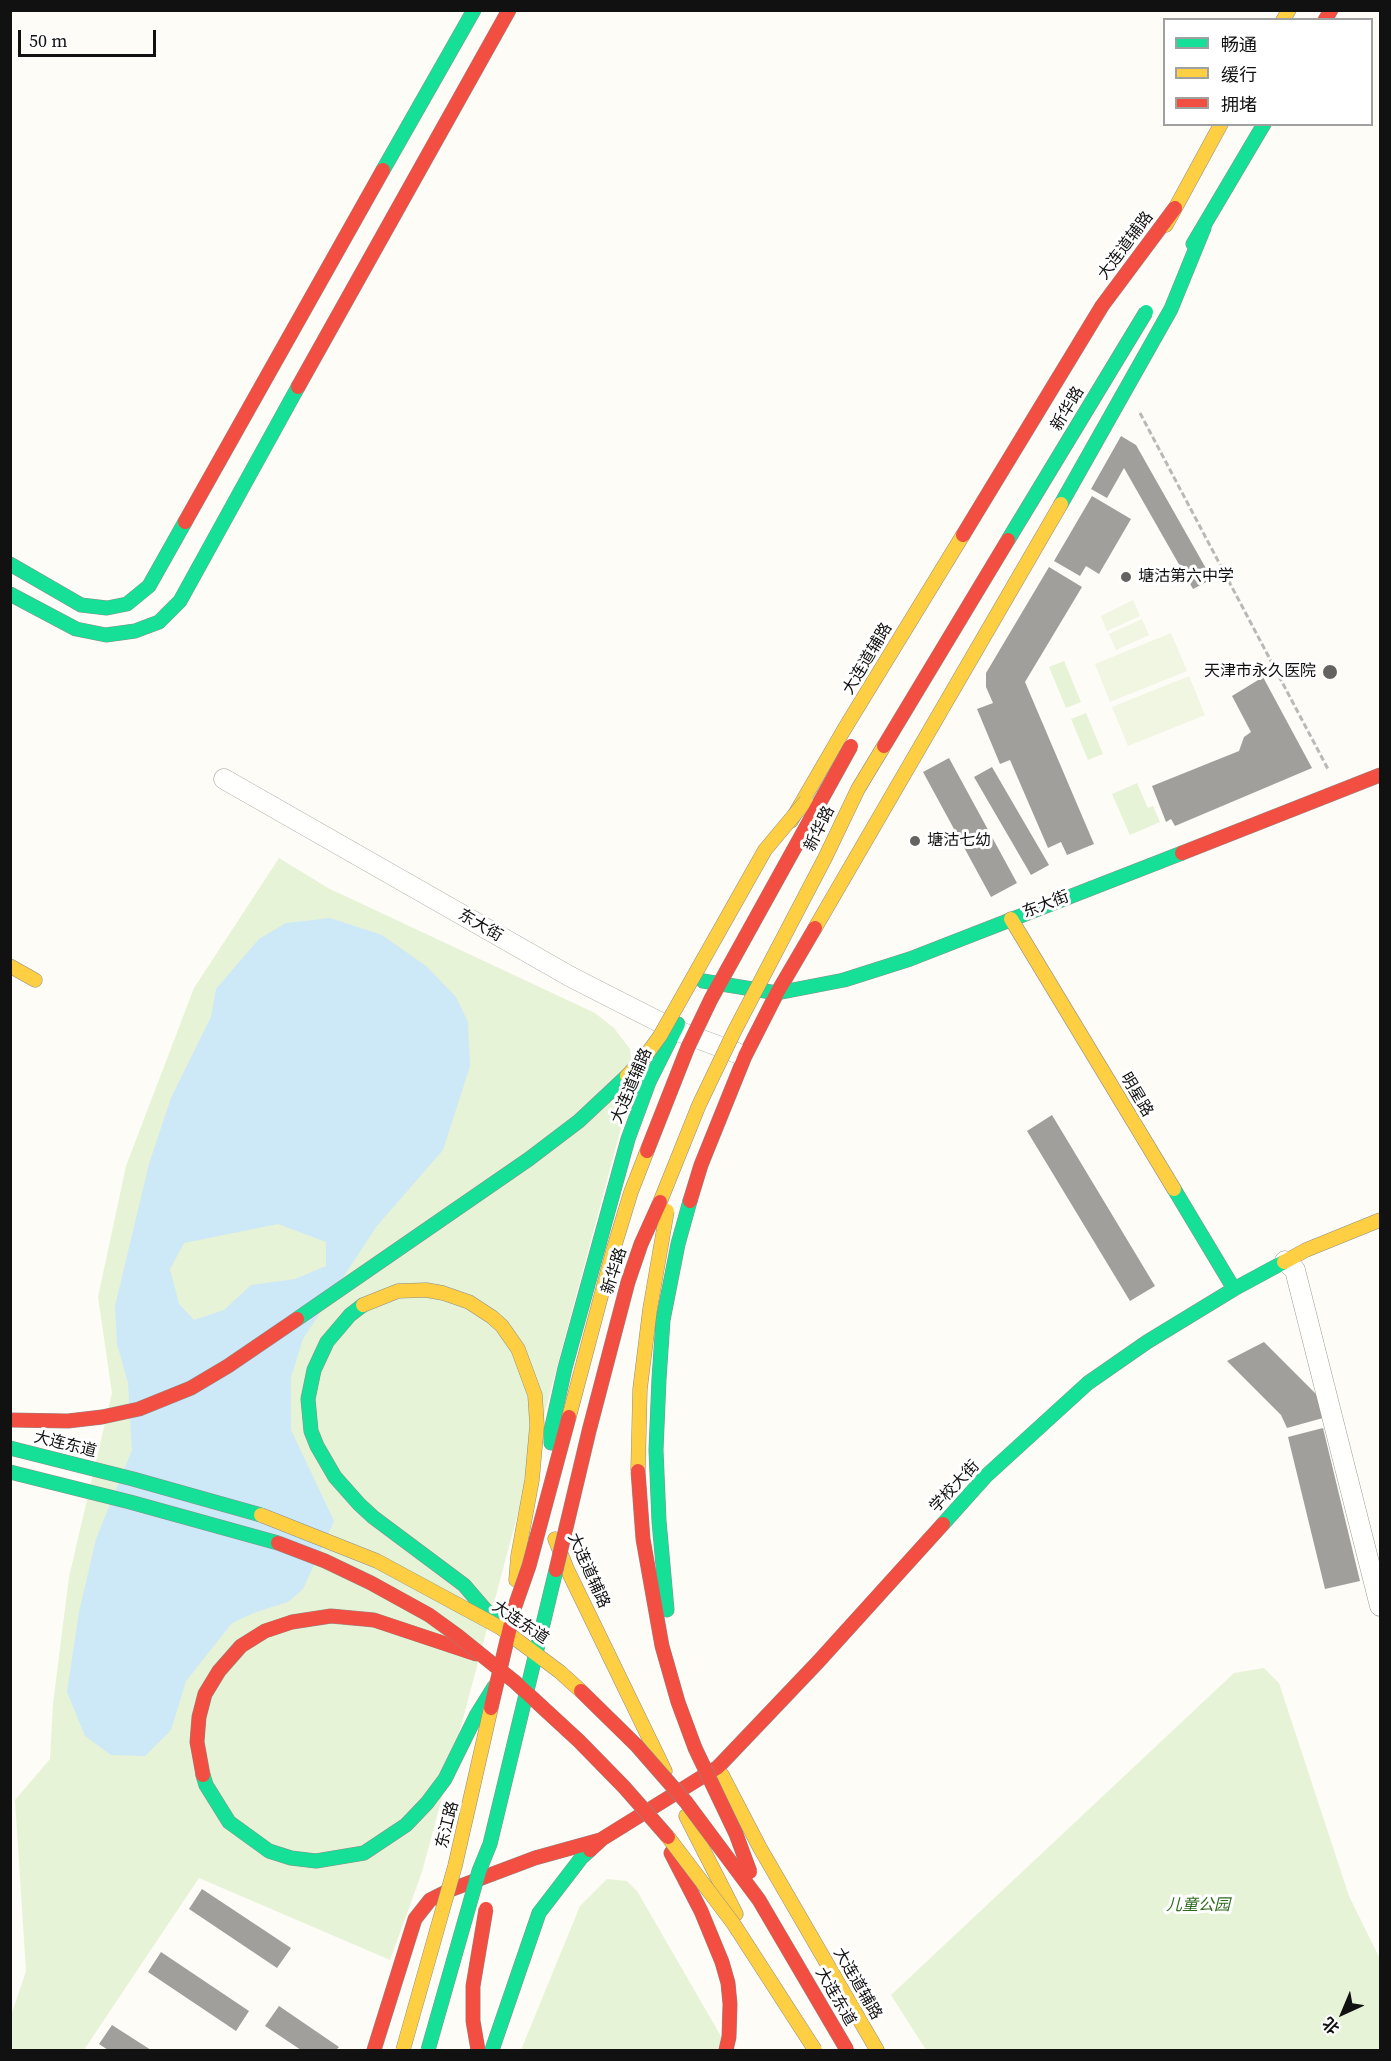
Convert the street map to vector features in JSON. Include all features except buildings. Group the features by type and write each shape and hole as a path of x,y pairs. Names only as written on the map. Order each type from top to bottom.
{"main road":[{"path":"10,564 81,604 107,608 127,604 149,586 474,10"},
{"path":"10,594 43,614 76,629 106,635 135,632 159,622 180,601 509,10"},
{"path":"1125,299 1220,126"},
{"path":"1165,284 1204,228 1263,126"},
{"name":"大连道辅路","path":"805,2050 675,1794 567,1569 549,1520 547,1502 551,1431 628,1139 649,1082 675,1030 844,728 1102,306 1175,208"},
{"name":"大连道辅路","path":"877,2050 760,1848 718,1767 685,1693 668,1622 659,1521 656,1450 663,1320 678,1244 701,1165 745,1056 777,993 1127,389 1171,309 1204,228"},
{"name":"新华路","path":"490,1844 627,1282 699,1106 858,789 1149,307"},
{"name":"新华路","path":"10,1420 68,1420 102,1417 139,1409 191,1388 228,1366 529,1159 595,1108 625,1080 660,1036 765,850 854,741 711,999 688,1047 659,1118 631,1192 613,1251 537,1536 515,1606"},
{"name":"东大街","path":"703,981 777,993 844,980 910,959 1380,775"},
{"name":"明星路","path":"1011,919 1234,1289"},
{"path":"10,966 34,980"},
{"path":"674,1170 650,1309 640,1389 638,1467 643,1539 660,1635 678,1702 709,1782 736,1834 759,1900"},
{"name":"学校大街","path":"602,1839 718,1767 818,1662 986,1476 1088,1383 1147,1342 1234,1289 1306,1250 1380,1220"},
{"path":"501,1628 464,1585 358,1504 335,1477 311,1431 308,1399 310,1383 319,1357 327,1342 350,1315 378,1298 410,1290 443,1293 463,1299 481,1309 502,1326 522,1358 535,1395 537,1425 532,1480 518,1556 515,1606"},
{"name":"大连东道","path":"10,1448 272,1518 377,1561 501,1628 560,1672 637,1746 708,1830 759,1900 847,2050"},
{"path":"10,1472 254,1535 316,1557 371,1583 429,1615 515,1682 579,1741 655,1822 712,1892 815,2050"},
{"name":"东江路","path":"403,2050 458,1855 487,1732 495,1685 515,1606"},
{"path":"486,1658 374,1620 331,1616 292,1622 265,1631 242,1646 219,1671 205,1694 199,1717 197,1742 206,1785 229,1822 269,1851 291,1858 316,1861 364,1853 395,1834 427,1803 445,1779 476,1716 495,1685"},
{"path":"655,1822 701,1911 722,1962 728,1983 730,2004 729,2037 726,2050"},
{"path":"374,2050 416,1919 430,1900 450,1890 535,1858 602,1839"},
{"path":"492,2050 539,1913 582,1857 602,1839"},
{"path":"428,2050 476,1881 490,1844"},
{"path":"478,2050 473,2021 473,1986 491,1871 490,1844"}],"street":[{"name":"东大街","path":"224,779 571,978 675,1030 745,1056"},
{"path":"1286,1261 1295,1270 1380,1606"}],"path":[{"path":"1127,389 1339,791"}],"green space":[{"path":"1133,600 1140,616 1107,631 1101,616"},
{"path":"1142,619 1149,635 1116,650 1109,634"},
{"path":"1171,633 1187,671 1110,702 1095,664"},
{"path":"1064,661 1081,702 1066,708 1049,667"},
{"path":"1189,676 1205,715 1128,746 1112,707"},
{"path":"1086,713 1103,754 1088,760 1071,719"},
{"path":"1137,783 1148,808 1153,806 1160,822 1130,835 1112,794"},
{"path":"279,858 328,888 595,1013 614,1028 630,1049 633,1083 422,1872 390,1960 199,1878 84,2050 11,2050 11,2016 26,1971 15,1800 50,1759 53,1704 69,1577 112,1393 98,1297 126,1166 194,988"},
{"name":"儿童公园","path":"1264,1668 1279,1683 1349,1896 1380,1959 1380,2050 926,2050 891,1995 1234,1673"},
{"path":"607,1879 627,1881 637,1891 729,2050 521,2050 580,1906"}],"water":[{"path":"330,918 382,935 426,966 456,997 468,1022 470,1066 443,1150 376,1227 303,1339 291,1377 291,1430 334,1521 303,1589 288,1602 256,1612 232,1623 186,1681 171,1730 145,1756 111,1755 85,1736 67,1692 79,1612 96,1539 132,1450 128,1383 117,1344 115,1306 149,1164 171,1098 211,1017 216,989 259,939 286,923","holes":["278,1224 326,1242 326,1266 295,1279 251,1285 224,1310 194,1320 179,1304 170,1269 184,1243"]}],"traffic: fast":[{"path":"383,170 474,10"},
{"path":"1193,244 1263,126"},
{"path":"1061,504 1171,309 1204,228"},
{"path":"1008,540 1146,312"},
{"path":"10,594 76,629 106,635 135,631 159,622 180,601 298,387"},
{"path":"10,564 81,605 107,608 127,604 149,586 185,522"},
{"path":"703,981 777,993 844,980 910,959 1182,853"},
{"path":"551,1443 551,1431 565,1368 628,1139 649,1082 678,1024"},
{"path":"297,1319 529,1159 579,1121 627,1076"},
{"path":"1174,1189 1234,1289"},
{"path":"667,1610 659,1521 656,1450 659,1379 663,1320 678,1244 690,1201"},
{"path":"943,1524 986,1476 1088,1383 1147,1342 1234,1289 1284,1262"},
{"path":"363,1305 350,1315 327,1342 314,1370 308,1399 311,1431 317,1446 335,1477 359,1504 464,1585 501,1628"},
{"path":"10,1448 261,1515"},
{"path":"10,1472 278,1543"},
{"path":"428,2050 479,1871 490,1844 556,1570"},
{"path":"203,1775 206,1785 229,1822 269,1851 291,1858 316,1861 364,1853 406,1825 427,1803 445,1779 476,1716 494,1687"},
{"path":"492,2050 539,1913 582,1857 590,1850"}],"traffic: slow":[{"path":"1284,18 1289,10"},
{"path":"1166,225 1220,126"},
{"path":"815,928 1061,504"},
{"path":"791,821 963,535"},
{"path":"660,1202 699,1105 735,1030 825,858 858,789 884,746"},
{"path":"627,1076 660,1036 765,850 806,801"},
{"path":"1011,919 1174,1189"},
{"path":"10,966 35,980"},
{"path":"569,1417 613,1251 631,1192 647,1151"},
{"path":"638,1471 640,1389 650,1309 667,1211"},
{"path":"1284,1262 1306,1250 1380,1220"},
{"path":"363,1305 398,1291 426,1290 443,1293 469,1302 492,1317 502,1326 518,1349 535,1395 537,1425 532,1480 518,1556 516,1580"},
{"path":"261,1515 377,1561 501,1628 560,1672 581,1691"},
{"path":"555,1539 567,1569 665,1771"},
{"path":"403,2050 455,1866 491,1708"},
{"path":"722,1775 760,1848 877,2050"},
{"path":"686,1816 736,1914"},
{"path":"668,1837 733,1923 815,2050"}],"traffic: jam":[{"path":"298,387 509,10"},
{"path":"1326,18 1331,10"},
{"path":"185,522 383,170"},
{"path":"963,535 1102,306 1175,208"},
{"path":"884,746 1008,540"},
{"path":"647,1151 688,1047 711,999 851,746"},
{"path":"1182,853 1380,775"},
{"path":"690,1201 701,1165 745,1056 777,993 815,928"},
{"path":"556,1570 628,1282 641,1244 660,1202"},
{"path":"10,1420 68,1421 139,1409 191,1388 297,1319"},
{"path":"491,1708 515,1606 529,1566 569,1417"},
{"path":"638,1471 643,1539 662,1646 678,1702 695,1748 736,1834 750,1872"},
{"path":"590,1850 602,1839 718,1767 818,1662 943,1524"},
{"path":"278,1543 325,1561 371,1583 429,1615 458,1636 515,1682 579,1741 668,1837"},
{"path":"203,1775 197,1742 199,1717 205,1694 219,1671 241,1646 265,1631 292,1622 331,1616 374,1620 476,1654"},
{"path":"581,1691 637,1746 686,1802 759,1900 847,2050"},
{"path":"374,2050 415,1919 430,1900 450,1890 535,1858 600,1840"},
{"path":"671,1853 701,1911 728,1983 730,2004 729,2037 726,2050"},
{"path":"478,2050 473,2021 473,1986 486,1909"}],"place":[{"name":"塘沽第六中学","path":"1126,577"},
{"name":"天津市永久医院","path":"1330,672"},
{"name":"塘沽七幼","path":"915,841"}]}
